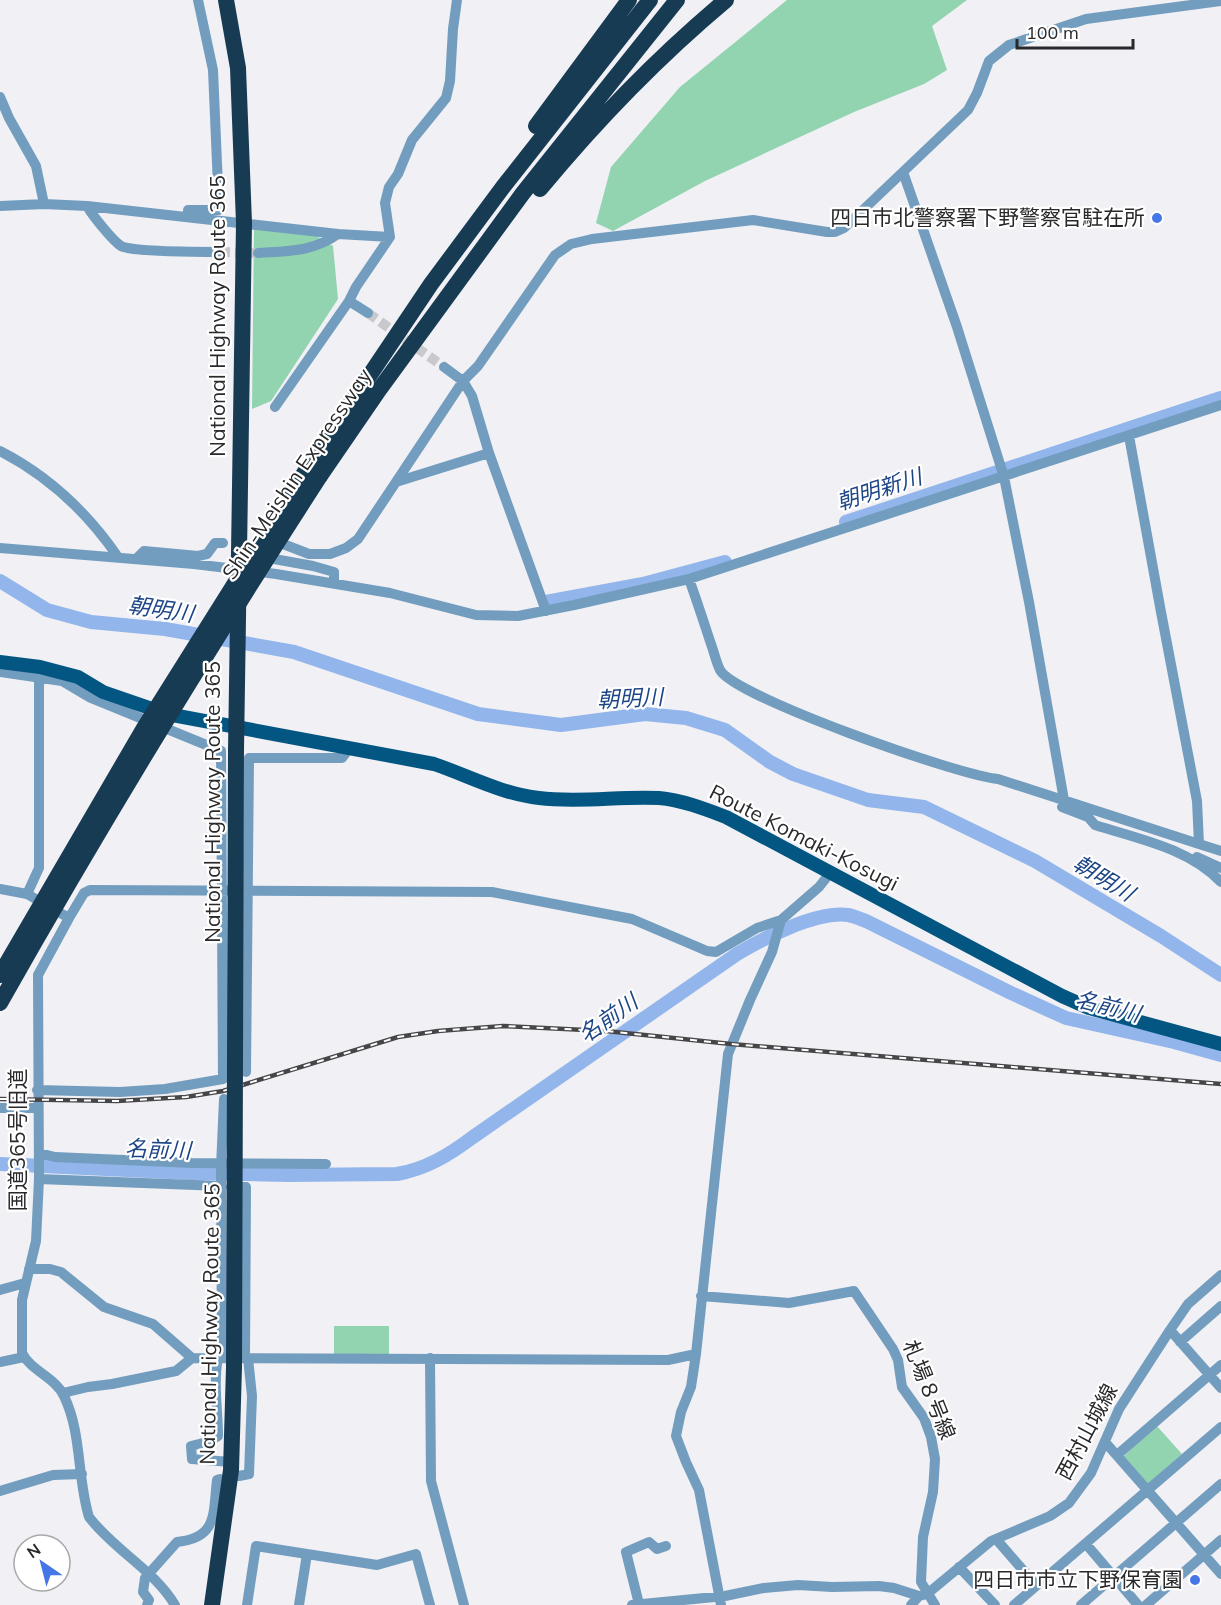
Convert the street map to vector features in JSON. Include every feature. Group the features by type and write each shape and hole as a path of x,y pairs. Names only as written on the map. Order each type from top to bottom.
{"highway":[{"name":"National Highway Route 365","path":"212,1605 235,1469 233,1360 237,578 244,223 238,68 226,0"},
{"path":"431,284 535,128 629,0"},
{"name":"Shin-Meishin Expressway","path":"0,975 144,728 314,472 431,284 503,186 650,0"},
{"name":"Shin-Meishin Expressway","path":"0,1003 314,472 379,390 523,193 677,0"},
{"path":"379,390 501,236 575,148 662,58 726,0"}],"main road":[{"name":"Route Komaki-Kosugi","path":"0,662 40,666 78,677 103,692 167,714 236,720 434,764 504,791 537,798 566,800 660,798 697,806 726,817 1062,996 1089,1008 1221,1044"}],"street":[{"path":"188,210 219,210 213,70 198,0"},
{"path":"275,407 349,301 356,286 390,237 385,203 389,187 398,174 412,140 446,98 450,81 457,0"},
{"path":"334,583 334,572 261,557 254,543 283,544 309,554 330,554 346,548 358,538 463,381 478,366 555,255 571,244 591,239 753,220 835,232 844,228 968,110 989,61 1010,45 1086,19 1221,1"},
{"path":"0,97 36,166 44,204"},
{"path":"903,172 957,327 1003,472 1064,800"},
{"path":"0,206 44,204 87,206 338,234 390,237"},
{"path":"87,206 92,215 121,246 220,252"},
{"path":"258,253 306,249 325,243 338,234"},
{"path":"349,301 368,313"},
{"path":"444,367 463,381 472,396 489,453 546,611"},
{"path":"0,548 136,559 237,578 334,583 390,593 476,615 498,617 546,611 689,579 1003,472 1129,436 1221,405"},
{"path":"1129,436 1197,801 1200,844"},
{"path":"0,451 55,487 102,534 118,557"},
{"path":"396,482 489,453"},
{"path":"136,559 144,551 198,556 207,554 215,543 222,543"},
{"path":"689,579 721,672 753,692 807,716 936,764 983,778 998,779 1221,851"},
{"path":"0,672 62,681 89,697 221,751 223,1079 165,1089 120,1092 37,1090"},
{"path":"27,894 39,867 39,677"},
{"path":"246,1072 249,758 342,758 350,747"},
{"path":"1052,797 1055,804 1088,817 1095,825 1187,856 1201,858 1221,868"},
{"path":"1187,856 1211,872 1221,882"},
{"path":"223,892 247,890 492,892 632,919 707,951 716,952 757,928 781,922 811,895 830,873"},
{"path":"0,890 27,894 69,918"},
{"name":"国道365号旧道","path":"24,1357 22,1300 36,1241 40,1155 37,1090 38,975 84,893 90,890 223,892"},
{"path":"721,1600 699,1490 676,1436 681,1412 691,1387 696,1354 728,1054 772,952 781,922"},
{"path":"224,1099 221,1185 233,1360"},
{"path":"0,1108 38,1108"},
{"path":"40,1155 221,1165 326,1164"},
{"path":"39,1178 246,1187 233,1360 214,1377 218,1408 218,1436 207,1442 191,1446 192,1459 235,1469"},
{"path":"29,1269 50,1269 61,1272 104,1307 153,1324 192,1358 233,1360 668,1360 696,1354"},
{"name":"西村山城線","path":"919,1598 996,1539 1050,1516 1063,1508 1091,1473 1119,1409 1170,1330 1188,1304 1221,1275"},
{"path":"0,1290 25,1283"},
{"name":"札場８号線","path":"701,1296 789,1303 854,1291 893,1349 898,1360 902,1388 924,1418 931,1437 935,1459 933,1492 925,1525 919,1598"},
{"path":"1180,1342 1221,1306"},
{"path":"1170,1330 1221,1388"},
{"path":"0,1362 24,1357 52,1380 63,1393 71,1415 89,1517 98,1529 149,1573 167,1592 175,1605"},
{"path":"63,1393 176,1371 192,1358"},
{"path":"430,1359 431,1481 464,1605"},
{"path":"1117,1455 1221,1365"},
{"path":"1014,1605 1221,1427"},
{"path":"1105,1442 1221,1574"},
{"path":"0,1491 53,1475 82,1474"},
{"path":"147,1605 149,1600 143,1592 145,1578 177,1542 192,1540 205,1532 211,1524 217,1480 220,1479"},
{"path":"1081,1605 1221,1484"},
{"path":"996,1539 1036,1585"},
{"path":"1146,1605 1221,1540"},
{"path":"666,1546 657,1549 649,1542 626,1552 635,1605 721,1600 798,1585 894,1588 935,1605"},
{"path":"1086,1544 1138,1605"},
{"path":"247,1605 256,1546 377,1565 416,1554 427,1604"},
{"path":"299,1605 307,1554"},
{"path":"959,1567 995,1605"}],"green space":[{"path":"787,0 967,0 932,26 947,70 924,84 854,112 705,181 613,231 596,223 611,167 680,87"},
{"path":"254,229 310,232 333,246 338,299 271,401 252,409"},
{"path":"334,1326 389,1326 389,1356 334,1356"},
{"path":"1156,1425 1182,1454 1149,1483 1146,1483 1123,1457"}],"waterway":[{"name":"朝明新川","path":"846,522 1221,398"},
{"name":"朝明新川","path":"546,602 643,584 725,562"},
{"name":"朝明川","path":"0,581 47,610 91,622 165,629 294,652 478,714 561,725 645,714 686,718 725,730 770,762 793,774 868,800 924,807 1035,861 1161,936 1221,975"},
{"name":"名前川","path":"0,1164 288,1175 408,1172 455,1150 737,954 806,921 835,915 848,915 866,921 1066,1018 1221,1055"}],"tunnel":[{"path":"220,252 258,253"},
{"path":"368,313 444,367"}],"railway":[{"path":"0,1099 117,1101 186,1097 223,1091 398,1037 503,1026 606,1031 731,1044 1221,1084"}],"place":[{"name":"四日市北警察署下野警察官駐在所","path":"1157,218"},
{"name":"四日市市立下野保育園","path":"1195,1580"}]}
